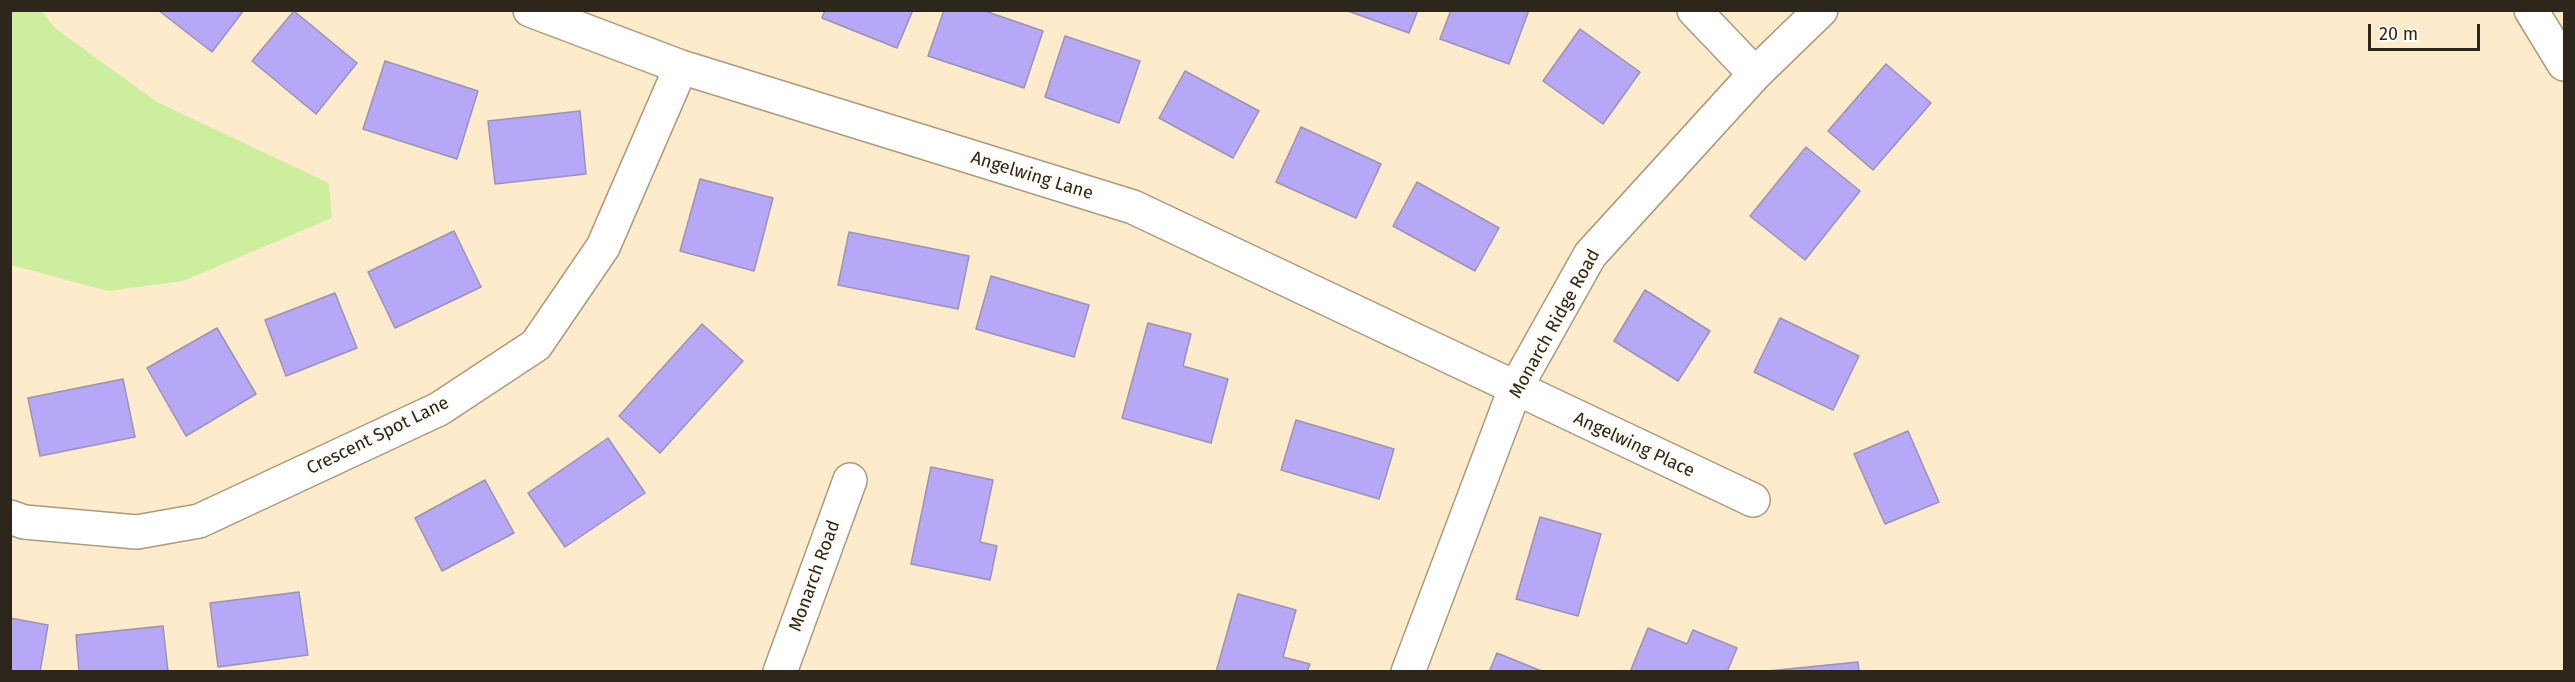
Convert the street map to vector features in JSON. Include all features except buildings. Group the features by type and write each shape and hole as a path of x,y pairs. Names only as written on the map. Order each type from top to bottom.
{"street":[{"name":"Angelwing Lane","path":"530,10 681,67 1133,207 1515,389"},
{"path":"1694,10 1755,74"},
{"name":"Monarch Ridge Road","path":"1408,672 1515,389 1590,255 1755,74 1821,10"},
{"path":"2531,10 2565,64"},
{"name":"Crescent Spot Lane","path":"10,518 24,522 137,532 199,521 439,409 536,345 603,247 681,67"},
{"name":"Angelwing Place","path":"1515,389 1753,500"},
{"name":"Monarch Road","path":"780,672 850,480"}],"green space":[{"path":"10,11 42,11 55,28 157,102 329,183 332,218 183,281 108,291 11,265"}]}
